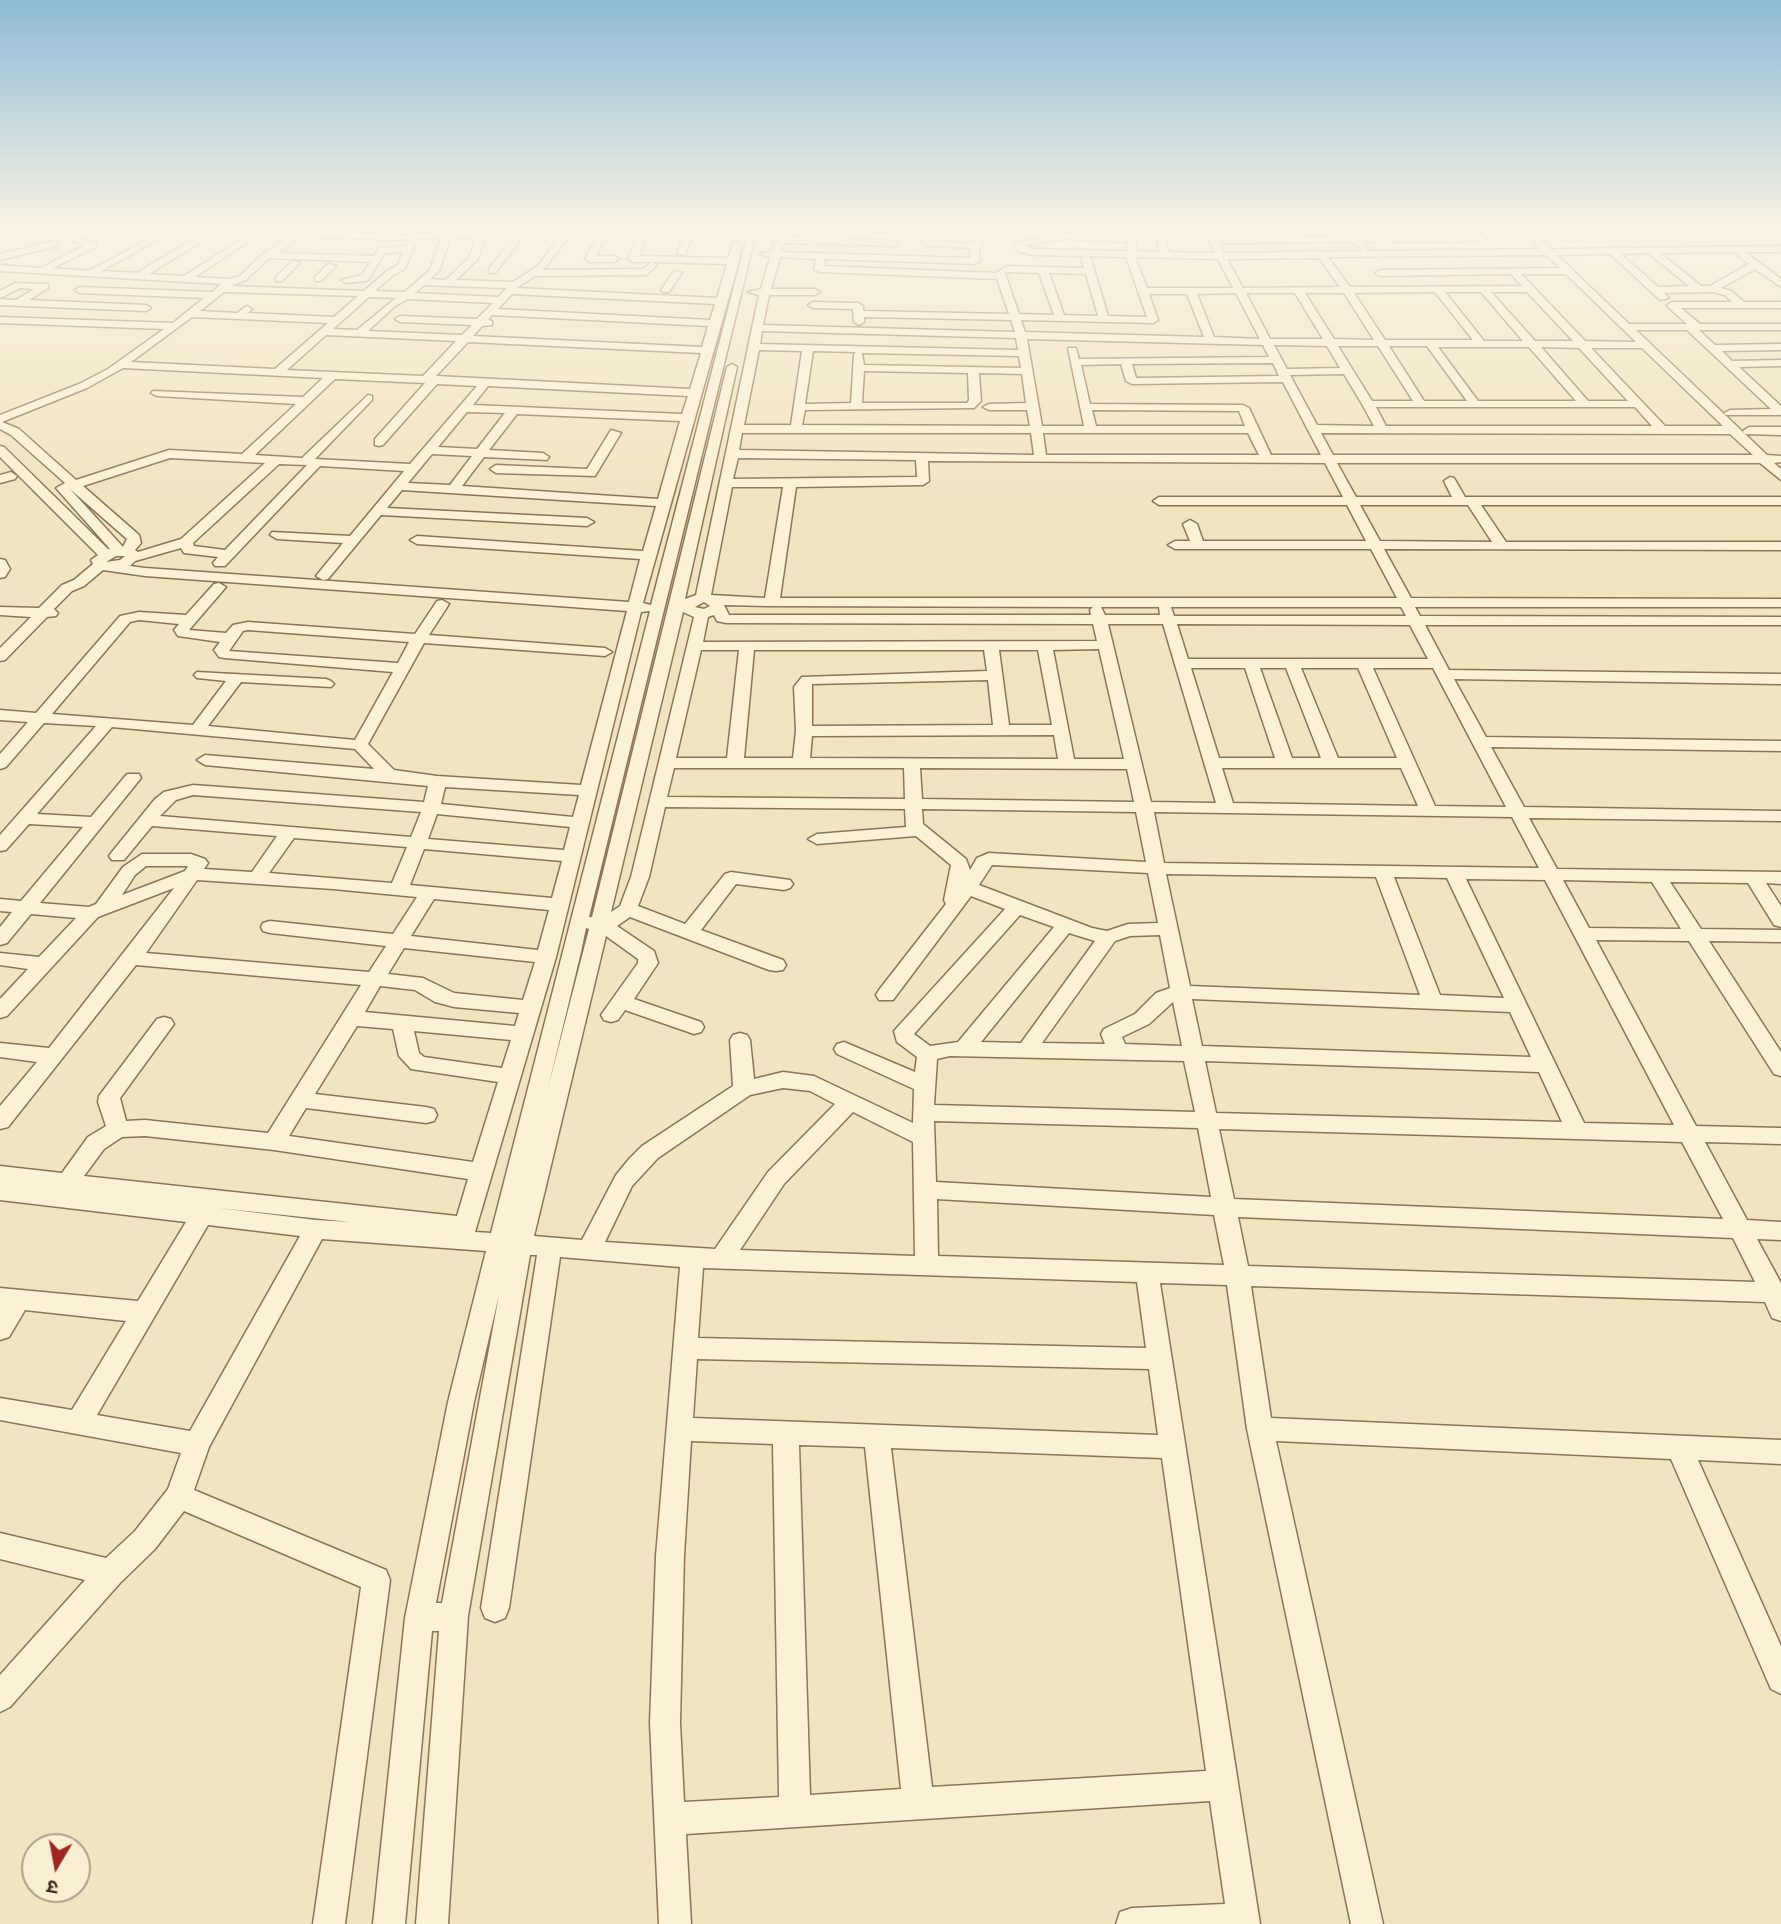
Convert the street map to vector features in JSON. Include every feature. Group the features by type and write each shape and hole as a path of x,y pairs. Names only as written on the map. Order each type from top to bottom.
{"street":[{"path":"0,419 83,386 123,365 185,319"},
{"path":"307,319 337,320"},
{"path":"360,333 375,319"},
{"path":"395,335 407,319"},
{"path":"429,319 583,328 590,319"},
{"path":"379,442 484,319"},
{"path":"629,319 677,321 684,319"},
{"path":"579,919 570,856 648,555 715,319"},
{"path":"432,1924 454,1616 510,1244 579,919 659,604 738,319"},
{"path":"463,1233 546,957 579,919 629,803 698,606 760,319"},
{"path":"810,329 811,319"},
{"path":"858,330 859,319"},
{"path":"1016,319 1021,335 1041,458"},
{"path":"1077,319 1153,319"},
{"path":"1202,319 1210,340"},
{"path":"1256,319 1778,1299"},
{"path":"1317,319 1382,429"},
{"path":"1366,319 1421,404"},
{"path":"1461,319 1480,343"},
{"path":"1509,319 1585,404"},
{"path":"1558,319 1662,430"},
{"path":"1624,319 1645,345 1781,476"},
{"path":"1624,319 1780,460"},
{"path":"1685,319 1712,348 1781,412"},
{"path":"0,320 176,326"},
{"path":"278,372 337,320"},
{"path":"660,348 677,321"},
{"path":"1633,327 1781,327"},
{"path":"758,328 1268,342 1645,345"},
{"path":"570,343 582,330"},
{"path":"325,331 708,350"},
{"path":"894,350 898,331"},
{"path":"1069,336 1091,430"},
{"path":"1118,337 1139,407"},
{"path":"1429,342 1475,404"},
{"path":"755,346 1022,353"},
{"path":"1712,348 1781,347"},
{"path":"796,429 808,348"},
{"path":"856,407 859,349"},
{"path":"1075,362 1123,356 1277,360"},
{"path":"1729,364 1781,363"},
{"path":"123,365 695,393"},
{"path":"858,368 1025,371"},
{"path":"799,407 970,406 975,401 972,370"},
{"path":"1085,407 1139,407 1236,394 1286,376 1349,371"},
{"path":"245,458 334,374"},
{"path":"1132,381 1236,394"},
{"path":"323,576 486,382"},
{"path":"157,393 307,401"},
{"path":"0,905 97,911 194,874 429,892 579,919 612,921 628,909 640,877 695,646 719,393"},
{"path":"1236,394 1266,458"},
{"path":"1762,394 1781,394"},
{"path":"215,569 368,398"},
{"path":"1368,404 1638,404"},
{"path":"989,407 1032,406"},
{"path":"464,408 688,418"},
{"path":"453,489 514,410"},
{"path":"1730,413 1781,412"},
{"path":"0,425 15,432 69,486 129,553 165,566 323,576 634,608"},
{"path":"738,429 1252,429"},
{"path":"1312,429 1382,429 1780,460"},
{"path":"732,454 1329,459 1554,444 1662,430 1733,430"},
{"path":"1749,432 1781,431"},
{"path":"496,469 591,473 615,433"},
{"path":"0,436 69,486"},
{"path":"0,450 109,562"},
{"path":"429,450 543,457"},
{"path":"69,486 169,454 411,468"},
{"path":"518,470 530,456"},
{"path":"725,483 922,481 925,479 922,456"},
{"path":"129,553 186,542 276,460"},
{"path":"0,465 6,478 83,547 109,562 145,572 634,608"},
{"path":"1450,481 1502,545"},
{"path":"772,601 790,483"},
{"path":"396,486 663,503"},
{"path":"1158,501 1179,496 1352,500 1781,501"},
{"path":"376,511 587,522"},
{"path":"1190,524 1198,545"},
{"path":"276,535 352,540"},
{"path":"417,540 648,555"},
{"path":"186,542 189,550 229,554"},
{"path":"1175,545 1781,546"},
{"path":"0,657 78,591 82,580 109,562 125,563 129,553"},
{"path":"82,580 109,562"},
{"path":"0,563 4,569 0,574"},
{"path":"145,572 141,576 144,581 442,604 634,608 659,604 698,606 772,601 1166,610 1781,611"},
{"path":"219,587 181,630 183,633 230,638"},
{"path":"1410,610 1781,603"},
{"path":"346,772 419,638 442,604"},
{"path":"698,606 726,619 1098,614 1166,610"},
{"path":"1166,610 1226,808"},
{"path":"1410,610 1781,621"},
{"path":"0,611 51,613"},
{"path":"0,674 51,613"},
{"path":"1098,614 1144,807 1166,929 1238,1276 1260,1429 1367,1924"},
{"path":"900,615 903,646"},
{"path":"0,764 125,619 139,616 189,620"},
{"path":"402,668 223,654 221,650 238,628 248,626 605,652"},
{"path":"695,646 1105,645"},
{"path":"991,646 1002,730"},
{"path":"1045,646 1067,764"},
{"path":"735,763 747,647"},
{"path":"1181,664 1364,664 1781,679"},
{"path":"1251,664 1285,762"},
{"path":"1292,664 1331,762"},
{"path":"1364,664 1428,810"},
{"path":"202,675 326,684"},
{"path":"801,763 804,731 802,687 807,680 995,675"},
{"path":"198,729 237,677"},
{"path":"0,715 198,729 362,747 389,775"},
{"path":"0,846 108,722"},
{"path":"804,731 1060,730"},
{"path":"1480,742 1781,746"},
{"path":"205,760 435,781 588,790"},
{"path":"667,763 1132,764"},
{"path":"1212,763 1407,763"},
{"path":"912,764 913,820 918,831 960,863 949,912"},
{"path":"0,939 133,778"},
{"path":"398,889 431,808 437,788 435,781"},
{"path":"118,856 170,796 193,790 431,808 579,823"},
{"path":"609,803 629,803"},
{"path":"657,803 913,803 1781,816"},
{"path":"23,818 97,823"},
{"path":"147,820 570,856"},
{"path":"817,839 918,831"},
{"path":"257,878 289,832"},
{"path":"886,995 968,888 983,862 989,859 1155,868 1781,878"},
{"path":"0,1011 8,991 97,911 129,871 142,860 199,863 194,874 131,958 0,1121"},
{"path":"1383,871 1433,1002"},
{"path":"1454,873 1577,1130"},
{"path":"1657,876 1781,1069"},
{"path":"1753,877 1781,921"},
{"path":"689,932 731,878 784,884"},
{"path":"968,888 1065,926 1108,937 1128,930 1166,929"},
{"path":"274,1143 429,892"},
{"path":"1017,907 904,1031 904,1037 927,1054 964,1049 1027,1049 1544,1065"},
{"path":"628,909 776,965"},
{"path":"579,919 647,956 648,963 644,973 617,1008 694,1027"},
{"path":"964,1049 1065,926"},
{"path":"270,927 546,957"},
{"path":"1583,934 1781,936"},
{"path":"1027,1049 1108,937"},
{"path":"131,958 423,984 442,997 454,1000 529,1007"},
{"path":"0,959 41,964"},
{"path":"1118,1051 1111,1034 1142,1018 1163,998 1179,992 1515,1005"},
{"path":"351,1018 521,1034"},
{"path":"402,1023 409,1055 418,1064 509,1076"},
{"path":"118,1129 109,1102 110,1096 163,1024"},
{"path":"740,1040 744,1089"},
{"path":"844,1049 925,1085"},
{"path":"0,1050 53,1056"},
{"path":"927,1054 923,1113 928,1265"},
{"path":"589,1250 624,1181 637,1165 650,1152 744,1089 783,1080 814,1084 924,1138"},
{"path":"300,1101 426,1115"},
{"path":"721,1259 776,1178 850,1102"},
{"path":"923,1113 1781,1136"},
{"path":"61,1191 96,1143 118,1129 145,1128 274,1143 481,1172"},
{"path":"0,1175 61,1191"},
{"path":"926,1190 1223,1207 1781,1231"},
{"path":"0,1191 61,1191 463,1233 510,1244 692,1258 1147,1272 1778,1299"},
{"path":"208,1206 316,1229 463,1233"},
{"path":"78,1424 208,1206"},
{"path":"0,1697 110,1573 145,1540 179,1496 197,1444 316,1229"},
{"path":"389,1924 404,1748 419,1618 461,1402 510,1244"},
{"path":"495,1608 550,1247"},
{"path":"675,1924 665,1723 670,1556 692,1258"},
{"path":"1132,1924 1244,1922 1147,1272"},
{"path":"0,1330 10,1299 144,1312"},
{"path":"685,1348 1159,1359"},
{"path":"0,1409 197,1444"},
{"path":"681,1429 1172,1447"},
{"path":"1260,1429 1780,1455"},
{"path":"786,1433 795,1811"},
{"path":"877,1436 918,1804"},
{"path":"1679,1448 1781,1679"},
{"path":"179,1496 376,1580 329,1924"},
{"path":"0,1546 110,1573"},
{"path":"419,1618 454,1616"},
{"path":"670,1819 1223,1785"}]}
